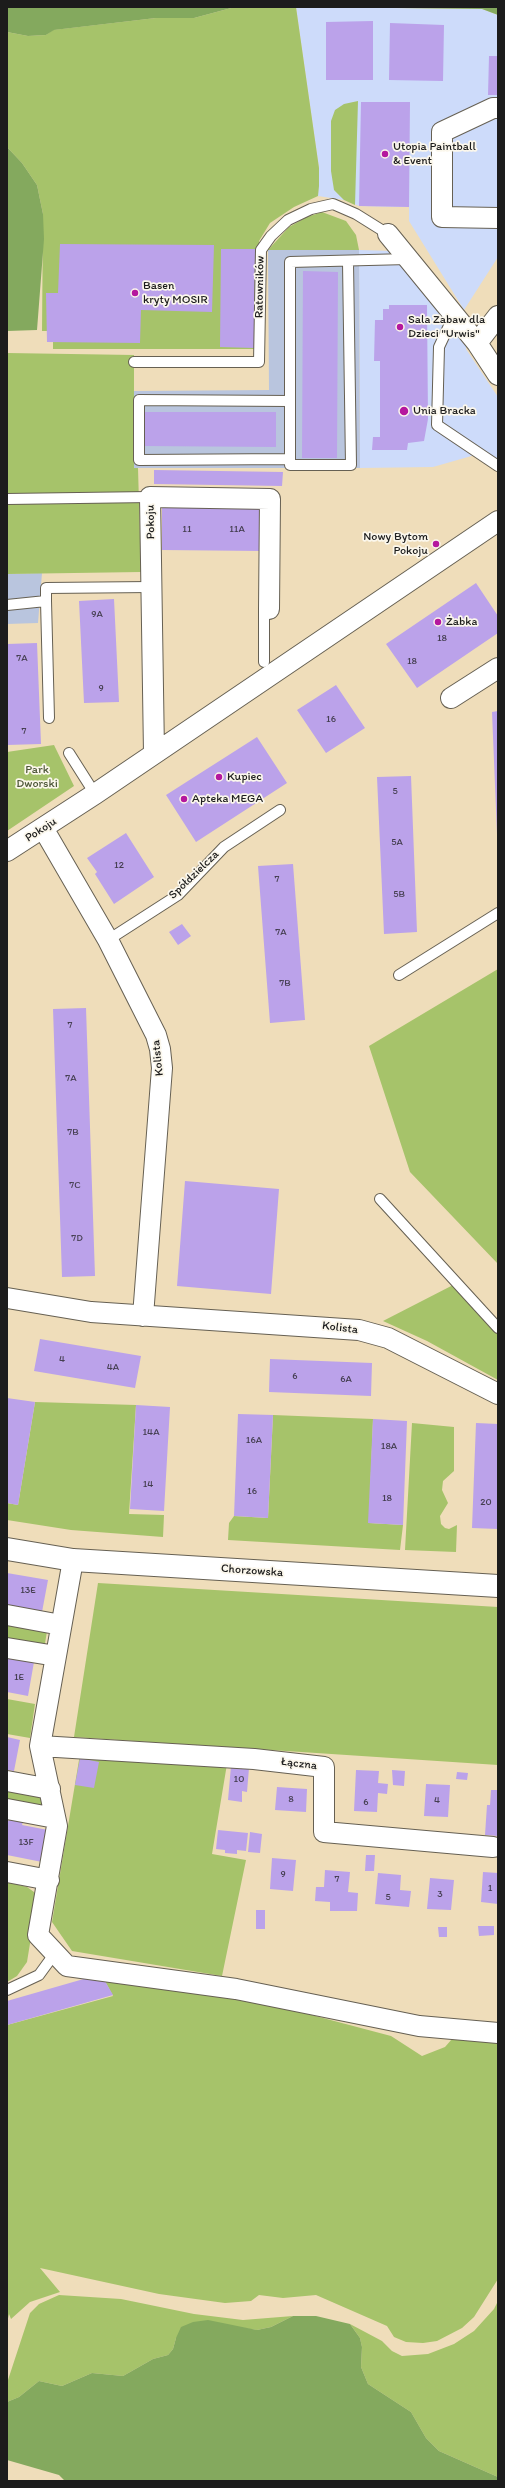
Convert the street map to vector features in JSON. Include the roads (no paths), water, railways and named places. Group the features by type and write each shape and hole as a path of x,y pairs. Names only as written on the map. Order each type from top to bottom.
{"street":[{"path":"498,108 493,108 442,132 442,217 498,218"},
{"name":"Ratowników","path":"388,234 477,344 498,375"},
{"path":"477,344 497,319"},
{"name":"Pokoju","path":"154,753 150,497 270,499 269,610"},
{"name":"Pokoju","path":"7,851 95,794 498,520"},
{"path":"451,698 498,668"},
{"name":"Kolista","path":"43,828 108,940 156,1034 160,1049 162,1068 143,1316"},
{"name":"Kolista","path":"7,1298 91,1312 340,1327 359,1330 388,1338 498,1394"},
{"name":"Chorzowska","path":"7,1549 73,1560 498,1586"},
{"path":"73,1560 40,1746 57,1826 49,1880 38,1936 67,1966 236,1988 418,2026 498,2033"},
{"path":"7,1615 61,1625"},
{"path":"7,1648 56,1656"},
{"name":"Łączna","path":"40,1746 254,1759 324,1767 324,1832 493,1847"},
{"path":"7,1781 50,1789"},
{"path":"7,1810 55,1818"},
{"path":"7,1872 49,1880"}],"lane":[{"name":"Ratowników","path":"134,362 259,362 261,250 271,236 294,217 311,209 333,204 356,214 388,234"},
{"path":"348,262 351,465 290,465 290,262 348,262 408,258"},
{"path":"454,315 439,347 437,425 498,466"},
{"path":"289,459 139,460 139,400 290,401"},
{"path":"7,499 150,497"},
{"path":"49,718 46,588 152,586"},
{"path":"7,605 46,601"},
{"path":"264,662 264,610 269,610"},
{"path":"69,753 95,794"},
{"name":"Spółdzielcza","path":"108,940 178,895 224,847 280,810"},
{"path":"398,975 498,913"},
{"path":"380,1199 498,1328"},
{"path":"7,1990 39,1975 55,1954"}],"place":[{"name":"Utopia Paintball & Event","path":"385,154"},
{"name":"Basen kryty MOSIR","path":"135,293"},
{"name":"Sala Zabaw dla Dzieci \"Urwis\"","path":"400,327"},
{"name":"Unia Bracka","path":"404,411"},
{"name":"Nowy Bytom Pokoju","path":"436,544"},
{"name":"Żabka","path":"438,622"},
{"name":"Kupiec","path":"219,777"},
{"name":"Apteka MEGA","path":"184,799"}],"park label":[{"name":"Park Dworski","path":"37,777"}]}
